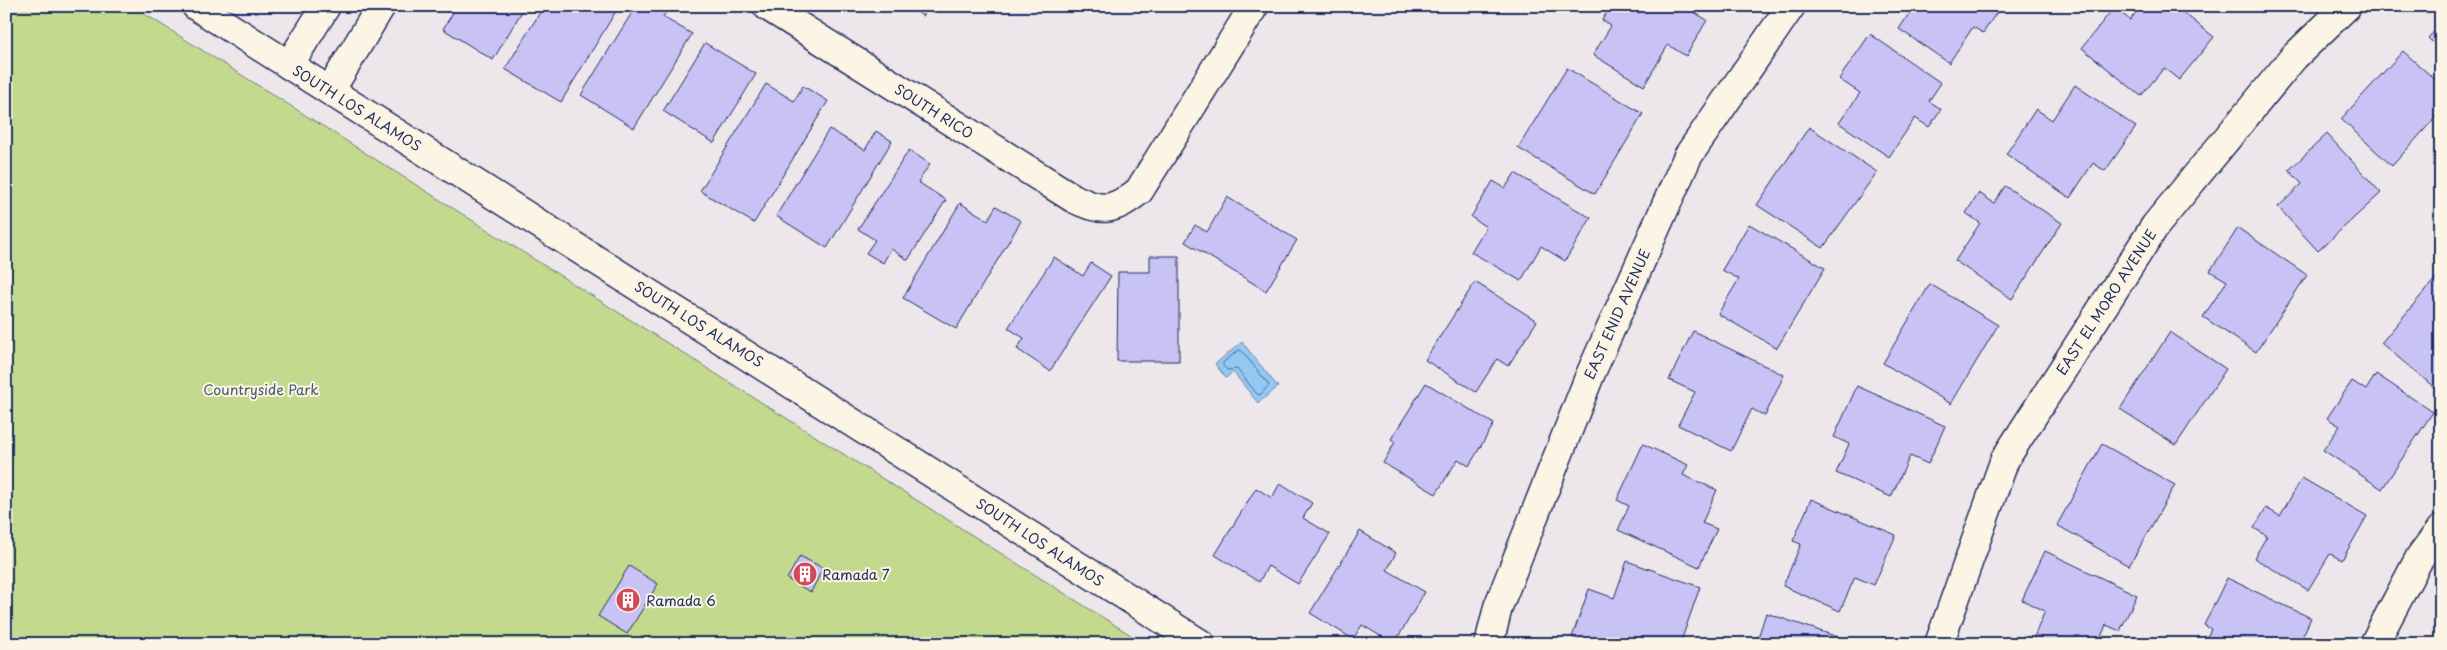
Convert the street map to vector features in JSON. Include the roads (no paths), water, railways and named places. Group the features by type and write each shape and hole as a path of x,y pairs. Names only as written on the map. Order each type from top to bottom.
{"street":[{"name":"SOUTH LOS ALAMOS","path":"196,6 1201,644"},
{"path":"289,65 326,6"},
{"path":"330,91 381,6"},
{"name":"SOUTH RICO","path":"767,6 1073,198 1090,207 1104,210 1124,202 1139,191 1254,6"},
{"name":"EAST ENID AVENUE","path":"1489,644 1498,607 1590,375 1688,156 1792,6"},
{"name":"EAST EL MORO AVENUE","path":"1939,644 2005,459 2010,451 2155,226 2294,57 2347,6"},
{"path":"2374,644 2420,557 2441,529"}],"water":[{"path":"1242,342 1278,387 1258,403 1233,372 1226,378 1215,364"}],"place":[{"name":"Ramada 7","path":"805,574"},
{"name":"Ramada 6","path":"628,600"}],"park label":[{"name":"Countryside Park","path":"261,389"}]}
